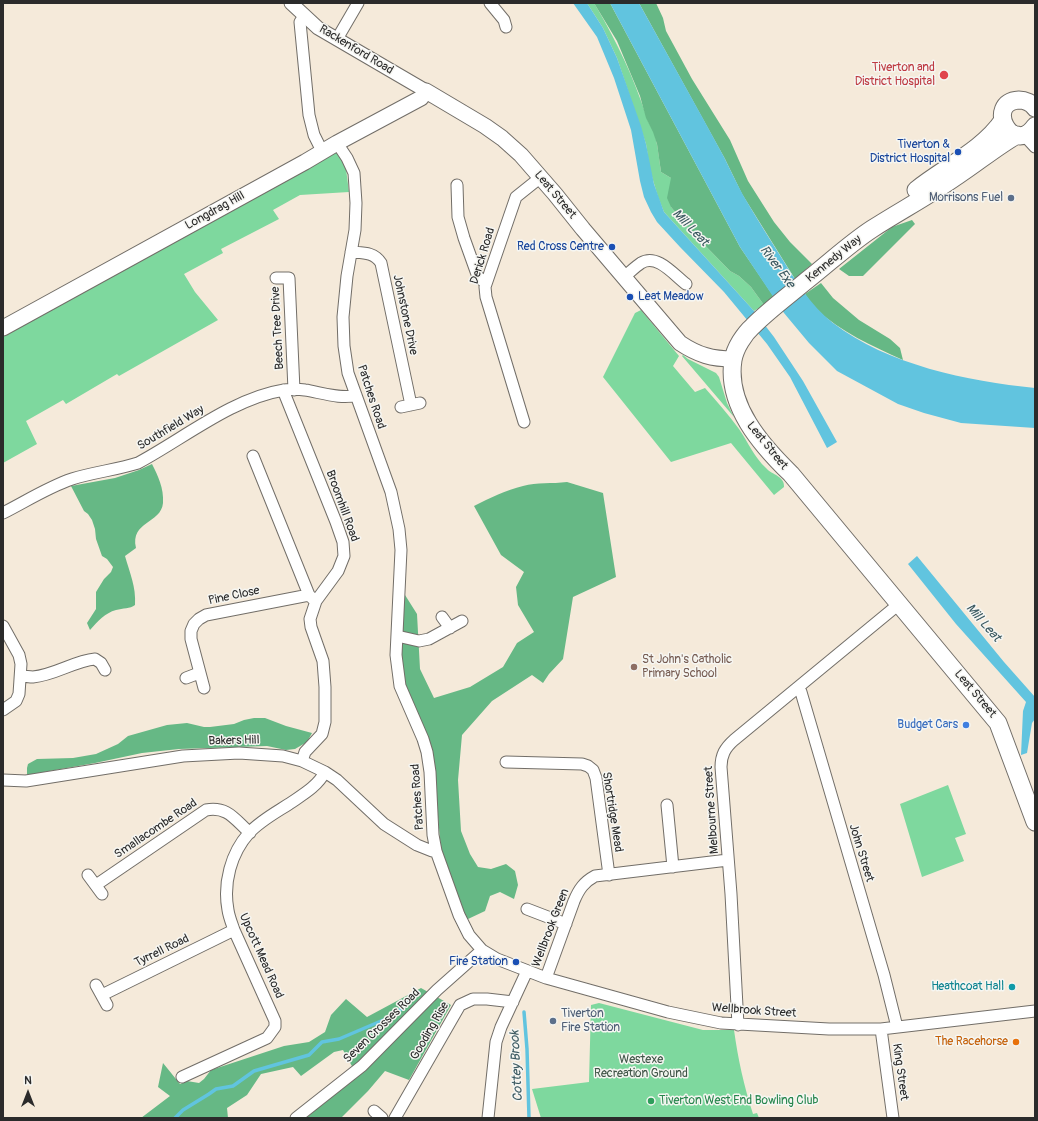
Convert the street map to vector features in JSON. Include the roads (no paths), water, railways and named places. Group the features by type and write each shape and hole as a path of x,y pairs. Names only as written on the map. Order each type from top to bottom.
{"main road":[{"name":"Longdrag Hill","path":"3,328 322,151 421,98 426,91"},
{"name":"Leat Street","path":"426,91 502,138 520,155 541,177 680,343 691,351 716,359 733,359 733,378 738,404 748,424 998,723 1035,822"},
{"name":"Kennedy Way","path":"733,359 740,343 752,326 871,230 923,184 985,141 997,129 1003,120 1002,114 1007,105 1017,100 1031,99"},
{"path":"1003,120 1003,124 1008,131 1028,136"},
{"name":"Kennedy Way","path":"871,230 956,177 1004,143 1028,136"}],"street":[{"name":"Rackenford Road","path":"291,3 318,28 426,91"},
{"path":"337,39 358,3"},
{"path":"490,3 504,20 506,27"},
{"path":"304,16 300,22 308,115 314,135 322,151"},
{"name":"Patches Road","path":"337,143 347,158 354,173 356,203 355,230 347,276 343,317 344,346 348,373 391,492 399,529 401,550 396,655 400,686 423,739 427,752 430,772 433,835 436,851 459,916 469,935 482,950"},
{"name":"Derick Road","path":"524,422 486,297 485,288 516,198 541,177"},
{"path":"457,185 458,217 464,238 478,277 486,282"},
{"name":"Johnstone Drive","path":"352,252 372,254 378,258 381,263 411,405"},
{"path":"624,277 641,262 648,260 655,261 663,265 686,284"},
{"name":"Beech Tree Drive","path":"276,278 289,278 289,390"},
{"name":"Southfield Way","path":"3,513 71,479 138,463 227,410 264,395 303,389 351,397 356,395"},
{"name":"Broomhill Road","path":"289,390 343,542 344,556 338,571 313,598 310,619 311,627 323,661 325,722 322,734 305,752 302,761"},
{"path":"253,456 313,598"},
{"name":"Pine Close","path":"204,688 191,639 191,631 194,624 199,619 217,612 287,598 313,598"},
{"name":"Melbourne Street","path":"738,1025 721,759 728,745 899,604"},
{"path":"442,617 450,628"},
{"path":"397,636 419,641 429,640 462,621"},
{"path":"3,626 19,655 21,664 19,694 16,701 3,710"},
{"path":"21,676 33,677 50,673 87,660 95,659 101,663 105,670"},
{"path":"186,678 199,673"},
{"name":"John Street","path":"798,688 801,692 882,968 897,1027"},
{"name":"Bakers Hill","path":"3,780 26,781 161,759 198,755 239,753 283,756 302,761 325,772 337,780 384,824 417,846 436,851"},
{"name":"Shortridge Mead","path":"506,762 572,763 588,766 593,770 596,778 609,875"},
{"name":"Upcott Mead Road","path":"182,1078 196,1075 267,1038 275,1026 276,1021 234,930 228,910 226,885 234,858 241,844 250,833 259,824 314,786 325,772"},
{"path":"668,805 673,867"},
{"name":"Smallacombe Road","path":"96,885 206,810 219,809 225,811 250,833"},
{"name":"Wellbrook Green","path":"546,978 574,901 582,885 587,880 595,876 728,860"},
{"path":"88,875 102,894"},
{"path":"527,909 566,924"},
{"name":"Tyrrell Road","path":"96,985 104,1000 234,930"},
{"name":"Wellbrook Street","path":"482,950 497,959 546,978 704,1021 738,1025 881,1029 1035,1011"},
{"name":"Seven Crosses Road","path":"296,1118 362,1066 436,990 482,950"},
{"path":"488,1118 496,1042 501,1027 527,971"},
{"name":"Gooding Rise","path":"395,1118 460,1005 473,999 513,1002"},
{"name":"King Street","path":"881,1029 893,1118"}],"water":[{"path":"573,3 587,3 603,28 617,58 641,126 654,184 664,212 754,311 774,337 803,381 837,442 827,448 790,377 767,344 724,292 657,222 651,212 644,197 631,130 614,78 597,37"},
{"name":"River Exe","path":"610,3 639,3 724,157 740,190 798,284 810,301 825,316 855,338 878,350 929,369 982,381 1035,388 1035,428 961,423 898,404 837,371 809,343 784,313 740,247"},
{"path":"917,556 1004,662 1035,697 1035,719 1032,723 1027,753 1021,755 1023,711 1026,702 956,624 908,564"}],"waterway":[{"name":"Cottey Brook","path":"175,1118 183,1110 216,1089 233,1086 254,1071 309,1055 322,1042 339,1039 388,1018 400,1010 418,992"},
{"name":"Cottey Brook","path":"524,1012 527,1049 529,1118"}],"place":[{"name":"Tiverton and District Hospital","path":"944,75"},
{"name":"Tiverton & District Hospital","path":"958,152"},
{"name":"Morrisons Fuel","path":"1011,198"},
{"name":"Red Cross Centre","path":"612,247"},
{"name":"Leat Meadow","path":"630,297"},
{"name":"St John's Catholic Primary School","path":"634,667"},
{"name":"Budget Cars","path":"966,725"},
{"name":"Fire Station","path":"516,962"},
{"name":"Heathcoat Hall","path":"1012,987"},
{"name":"Tiverton Fire Station","path":"553,1021"},
{"name":"The Racehorse","path":"1016,1042"},
{"name":"Tiverton West End Bowling Club","path":"651,1101"}],"water label":[{"name":"Mill Leat","path":"690,228"},
{"name":"Mill Leat","path":"983,623"}],"park label":[{"name":"Westexe Recreation Ground","path":"641,1067"}]}
